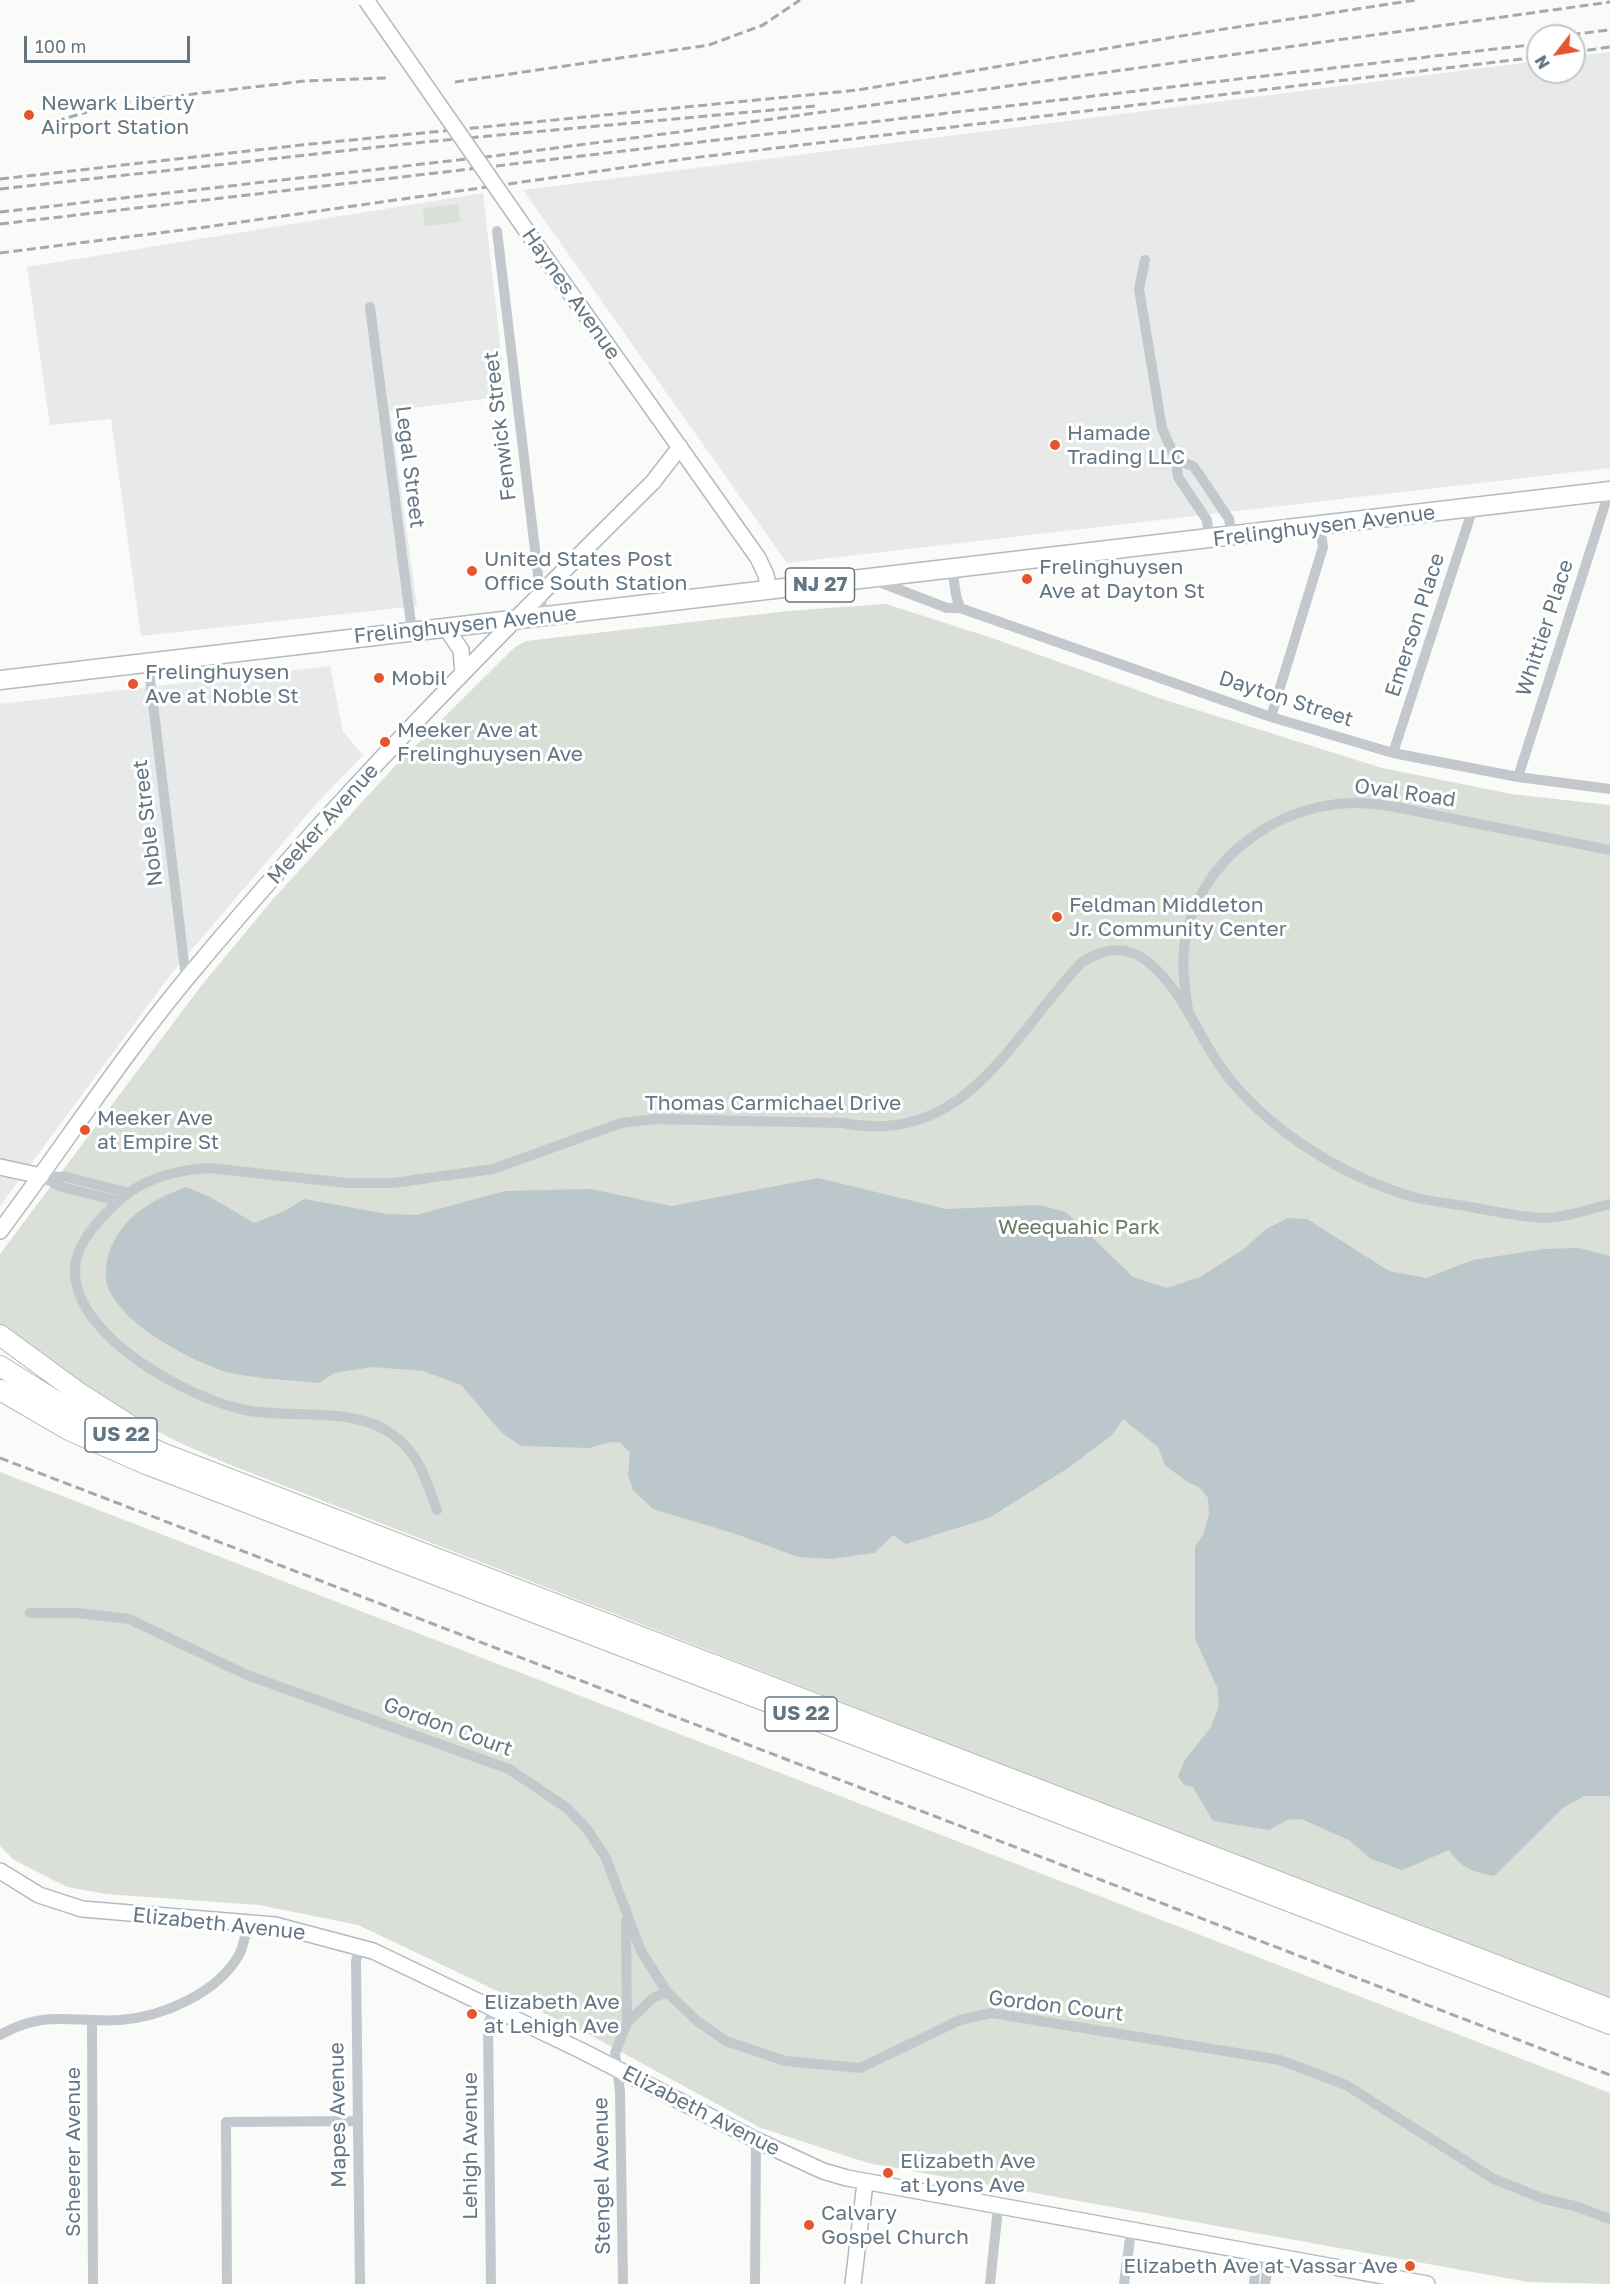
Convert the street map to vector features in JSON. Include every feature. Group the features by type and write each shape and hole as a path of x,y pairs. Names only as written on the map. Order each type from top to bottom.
{"highway":[{"path":"0,1335 54,1376 120,1419 196,1462 249,1488"},
{"name":"US 22","path":"0,1366 52,1400 105,1428 249,1488 1610,2009"},
{"name":"US 22","path":"0,1390 51,1420 146,1464 1610,2024"},
{"path":"0,1396 51,1420"}],"main road":[{"name":"Haynes Avenue","path":"366,0 758,558 766,575 769,591"},
{"name":"Meeker Avenue","path":"0,1231 116,1070 186,979 280,870 463,673 653,482 680,447"},
{"name":"Frelinghuysen Avenue","path":"0,680 1609,491"},
{"path":"446,628 461,650 463,673"},
{"path":"0,1167 41,1176"},
{"name":"Elizabeth Avenue","path":"0,1871 39,1895 82,1909 286,1928 359,1946 494,2008 756,2140 823,2171 865,2183 998,2208 1263,2254 1401,2283 1427,2284"},
{"path":"853,2284 865,2183"}],"street":[{"name":"Fenwick Street","path":"496,231 543,617"},
{"path":"1144,260 1139,289 1162,428 1176,460 1178,477 1207,520 1209,539"},
{"name":"Legal Street","path":"370,307 412,632"},
{"path":"1176,460 1193,466 1199,474 1229,519 1232,537"},
{"name":"Whittier Place","path":"1518,777 1609,491"},
{"name":"Emerson Place","path":"1393,753 1473,508"},
{"path":"1271,717 1323,546 1320,526"},
{"path":"952,568 960,608"},
{"name":"Dayton Street","path":"871,578 946,608 960,608 1271,717 1393,753 1518,777 1610,789"},
{"name":"Noble Street","path":"148,662 186,979"},
{"name":"Oval Road","path":"1188,1010 1184,949 1196,906 1208,884 1229,856 1256,832 1288,816 1340,803 1380,805 1610,850"},
{"name":"Thomas Carmichael Drive","path":"437,1510 417,1458 391,1433 360,1420 245,1410 214,1400 182,1387 149,1367 102,1329 76,1284 75,1270 81,1247 93,1228 118,1201 152,1179 190,1169 209,1167 347,1184 393,1183 493,1169 621,1124 654,1119 843,1123 869,1127 914,1122 949,1107 979,1084 1054,992 1082,963 1092,956 1119,949 1131,951 1148,962 1162,976 1188,1010 1210,1051 1244,1095 1292,1137 1349,1172 1415,1197 1520,1216 1545,1218 1610,1204"},
{"path":"41,1176 67,1177 129,1193"},
{"path":"41,1176 62,1187 118,1201"},
{"name":"Gordon Court","path":"30,1613 78,1613 129,1619 247,1675 509,1769 567,1808 587,1829 606,1858 641,1951 666,1992 697,2021 726,2041 785,2061 860,2068 960,2020 991,2013 1280,2060 1346,2085 1494,2179 1544,2199 1575,2206 1610,2219"},
{"path":"626,1914 627,2023"},
{"path":"0,2035 18,2024 42,2018 92,2020 133,2018 162,2011 190,1998 220,1977 233,1964 240,1952 248,1923"},
{"name":"Mapes Avenue","path":"359,1946 356,1962 360,2284"},
{"path":"627,2023 653,1998 666,1992"},
{"name":"Lehigh Avenue","path":"490,2284 488,2025 494,2008"},
{"name":"Scheerer Avenue","path":"92,2020 93,2284"},
{"name":"Stengel Avenue","path":"623,2284 620,2092 615,2053 627,2023"},
{"path":"226,2284 226,2122 357,2121"},
{"path":"754,2284 756,2140"},
{"path":"990,2284 998,2208"},
{"path":"1124,2284 1131,2231"},
{"path":"1254,2284 1256,2270 1263,2254"},
{"path":"1263,2254 1267,2272 1265,2284"}],"shaded area":[{"path":"1610,52 1610,468 787,563 523,190 1526,63 1526,84 1586,84 1586,55"},
{"path":"483,193 506,396 390,411 417,606 141,636 111,419 50,425 27,267"},
{"path":"330,666 343,732 363,755 316,804 171,974 0,1206 0,704"},
{"path":"818,1178 946,1209 1039,1205 1066,1212 1133,1277 1167,1288 1200,1277 1244,1249 1265,1230 1287,1218 1307,1219 1389,1271 1426,1278 1473,1260 1544,1249 1579,1248 1610,1256 1610,1796 1584,1796 1563,1808 1494,1876 1468,1868 1449,1850 1402,1870 1371,1859 1349,1840 1301,1819 1287,1820 1269,1830 1213,1821 1193,1787 1184,1785 1178,1776 1185,1760 1211,1727 1219,1705 1217,1687 1195,1639 1195,1547 1204,1533 1209,1514 1208,1498 1200,1488 1186,1481 1165,1465 1158,1447 1123,1419 1112,1435 1068,1468 989,1518 906,1544 893,1535 874,1553 830,1559 798,1557 736,1534 653,1509 633,1490 628,1475 630,1453 621,1443 610,1442 589,1448 521,1446 502,1433 461,1385 423,1371 372,1367 334,1373 319,1383 254,1377 220,1370 175,1349 143,1329 118,1305 106,1281 106,1265 111,1247 126,1223 147,1206 186,1187 210,1197 254,1223 285,1211 304,1199 388,1214 416,1215 505,1191 591,1189 671,1206"}],"green space":[{"path":"458,204 461,222 425,226 423,208"},
{"name":"Weequahic Park","path":"886,604 992,638 1162,699 1382,768 1511,794 1610,805 1610,2000 228,1464 178,1442 117,1410 0,1328 0,1254 201,986 274,898 396,765 515,647 526,641 788,611"},
{"path":"0,1472 1610,2093 1610,2284 1528,2282 868,2163 761,2128 588,2034 358,1925 259,1905 106,1894 67,1887 14,1860 0,1846"}],"railway":[{"path":"455,82 709,45 763,25 800,0"},
{"path":"0,179 301,145 858,90 1205,32 1416,0"},
{"path":"0,212 494,156 679,132 1610,2"},
{"path":"1586,33 1610,30"},
{"path":"0,224 1526,45"},
{"path":"1586,50 1610,47"},
{"path":"0,253 206,227 684,159 1526,58"},
{"path":"41,103 83,107 305,81 386,78"},
{"path":"0,189 424,142 816,106"},
{"path":"43,125 87,112"},
{"path":"0,1458 1610,2075"}],"place":[{"name":"Newark Liberty Airport Station","path":"29,115"},
{"name":"Hamade Trading LLC","path":"1055,445"},
{"name":"United States Post Office South Station","path":"472,571"},
{"name":"Frelinghuysen Ave at Dayton St","path":"1027,579"},
{"name":"Mobil","path":"379,678"},
{"name":"Frelinghuysen Ave at Noble St","path":"133,684"},
{"name":"Meeker Ave at Frelinghuysen Ave","path":"385,742"},
{"name":"Feldman Middleton Jr. Community Center","path":"1057,917"},
{"name":"Meeker Ave at Empire St","path":"85,1130"},
{"name":"Elizabeth Ave at Lehigh Ave","path":"472,2014"},
{"name":"Elizabeth Ave at Lyons Ave","path":"888,2173"},
{"name":"Calvary Gospel Church","path":"809,2225"},
{"name":"Elizabeth Ave at Vassar Ave","path":"1410,2266"}]}
